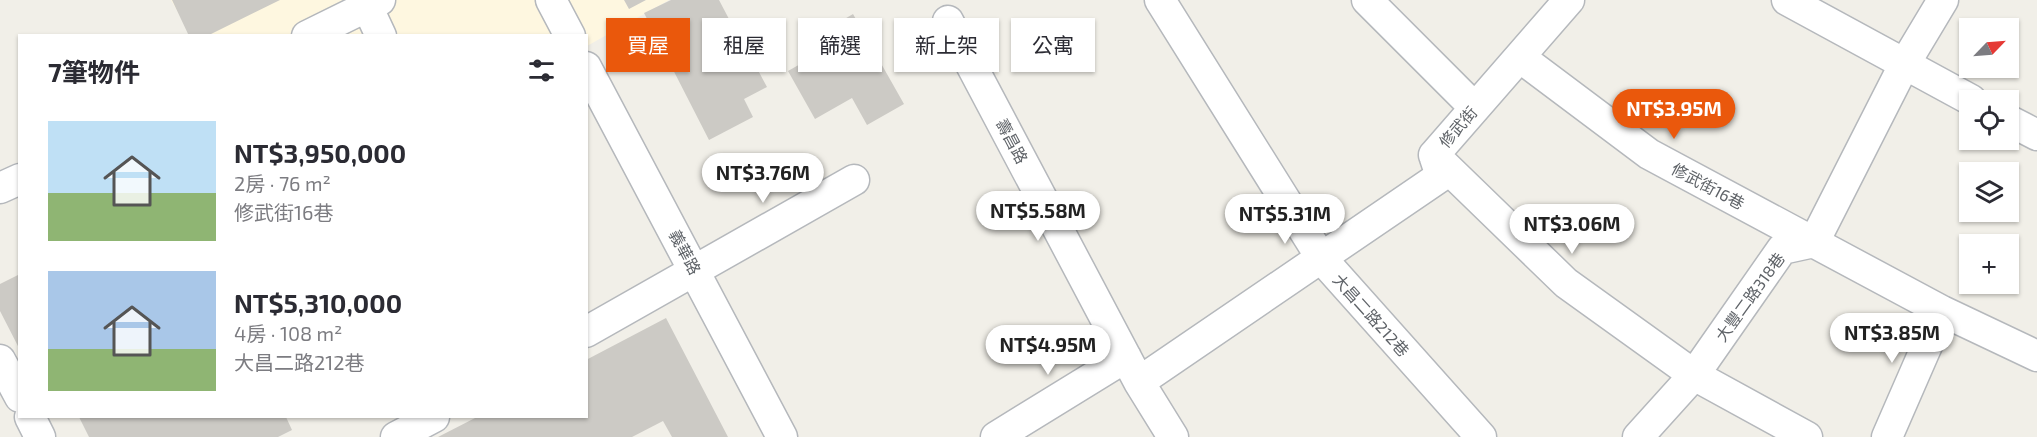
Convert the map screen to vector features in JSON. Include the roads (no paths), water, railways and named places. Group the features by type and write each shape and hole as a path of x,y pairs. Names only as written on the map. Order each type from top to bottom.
{"street":[{"path":"551,0 569,34"},
{"name":"大昌二路212巷","path":"1160,0 1322,259 1481,437"},
{"path":"1367,0 1475,108"},
{"name":"修武街","path":"1322,259 1441,176 1434,155 1521,58 1569,0"},
{"path":"1787,0 1959,94"},
{"path":"1814,242 1904,65 1943,0"},
{"path":"311,34 374,3 381,34"},
{"name":"修武街16巷","path":"1521,58 1649,154 1942,311 2037,356"},
{"name":"義華路","path":"588,71 782,437"},
{"name":"壽昌路","path":"975,72 1133,369 1173,437"},
{"path":"2019,126 2037,135"},
{"path":"1434,155 1566,283 1694,375 1807,437"},
{"path":"0,188 18,180"},
{"path":"588,331 854,180"},
{"name":"大豐二路318巷","path":"1638,437 1694,375 1782,249 1814,242"},
{"path":"996,437 1133,369 1322,259"},
{"path":"1887,437 1942,311"},
{"path":"0,360 18,393"},
{"path":"30,418 40,437"},
{"path":"396,437 432,418"}]}
